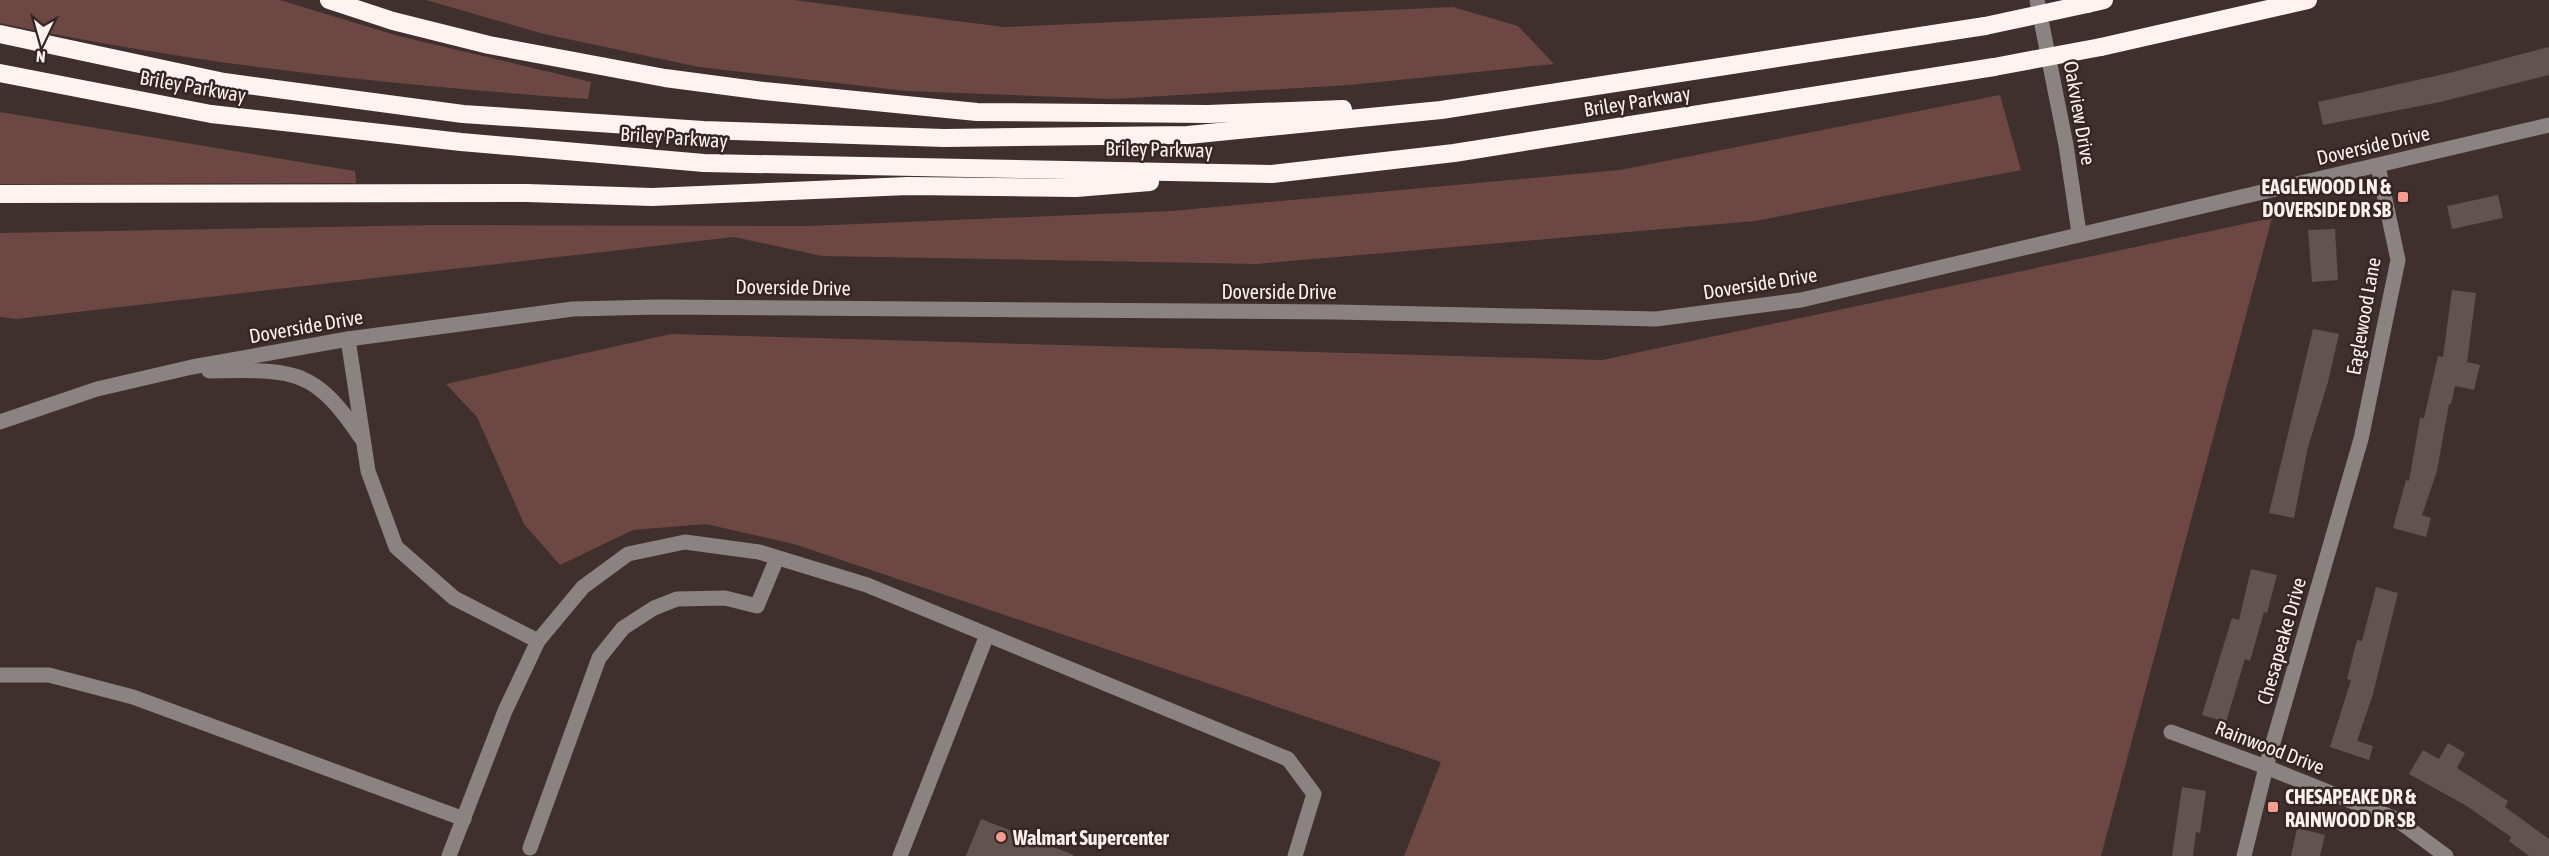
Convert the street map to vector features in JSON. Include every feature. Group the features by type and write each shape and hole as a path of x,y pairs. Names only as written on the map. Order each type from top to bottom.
{"highway":[{"path":"329,0 393,21 489,45 590,65 665,78 891,104 977,112 1080,114 1208,114 1324,109 1441,110"},
{"name":"Briley Parkway","path":"0,73 211,114 461,142 704,163 1272,174 1454,153 1994,67 2101,47 2308,0"},
{"name":"Briley Parkway","path":"0,34 235,83 463,114 703,130 944,138 1188,135 1441,110 1985,26 2096,2"},
{"path":"0,194 516,193 652,197 908,186 1076,188 1272,174"}],"street":[{"name":"Oakview Drive","path":"2037,0 2066,145 2079,233"},
{"name":"Doverside Drive","path":"0,422 97,389 170,372 348,339 573,309 657,307 1336,312 1656,320 1801,300 2079,233 2549,125"},
{"name":"Eaglewood Lane","path":"2361,439 2398,260 2378,166"},
{"path":"348,339 368,471 396,547 454,598 538,641"},
{"path":"170,372 277,372 299,375 315,384 331,399 364,444"},
{"name":"Chesapeake Drive","path":"2244,856 2266,767 2361,439"},
{"path":"449,856 506,711 538,641 583,587 628,554 685,542 759,552 867,585 1288,759 1314,794 1295,856"},
{"path":"530,848 599,658 623,628 654,608 677,599 725,598 757,606 777,558"},
{"path":"900,856 987,635"},
{"path":"0,675 49,675 133,696 465,819"},
{"name":"Rainwood Drive","path":"2171,732 2396,819 2446,856"}],"shaded area":[{"path":"0,0 280,0 395,35 591,82 588,99 367,80 219,62 73,38 0,23"},
{"path":"426,0 793,0 1004,27 1453,7 1518,26 1554,64 1350,85 1113,99 906,91 699,67 544,34"},
{"path":"2000,95 2021,170 1755,221 1256,264 822,256 734,237 16,319 0,317 0,233 439,225 808,226 1172,211 1620,170"},
{"path":"0,112 355,171 356,183 0,184"},
{"path":"2272,218 2101,856 1404,856 1441,762 794,544 706,524 633,530 560,565 524,524 477,417 446,384 671,334 1602,360"}],"building":[{"path":"2549,47 2549,75 2440,102 2323,125 2318,102 2449,73"},
{"path":"2498,195 2503,218 2452,229 2447,206"},
{"path":"2335,229 2338,280 2312,282 2308,230"},
{"path":"2452,290 2476,293 2467,362 2480,365 2474,390 2455,386 2451,404 2449,404 2437,471 2422,515 2431,518 2426,537 2393,528 2406,480 2409,481 2420,418 2424,418 2438,356 2443,357"},
{"path":"2313,329 2339,334 2328,382 2308,447 2294,518 2269,513"},
{"path":"2251,569 2277,575 2267,613 2264,612 2250,661 2245,659 2226,722 2202,715 2232,618 2239,620"},
{"path":"2376,587 2398,593 2373,694 2357,741 2373,746 2369,760 2330,747 2351,680 2347,679 2357,640 2362,641"},
{"path":"2448,743 2465,753 2457,768 2508,801 2505,807 2549,839 2549,856 2529,856 2509,841 2511,837 2465,805 2409,774 2423,750 2439,759"},
{"path":"2182,787 2206,791 2200,833 2196,832 2193,856 2172,856"},
{"name":"Walmart Supercenter","path":"981,819 1074,855 966,856"},
{"path":"2297,828 2325,835 2320,856 2291,856"}],"place":[{"name":"EAGLEWOOD LN & DOVERSIDE DR SB","path":"2403,197"},
{"name":"CHESAPEAKE DR & RAINWOOD DR SB","path":"2273,807"},
{"name":"Walmart Supercenter","path":"1001,837"}]}
